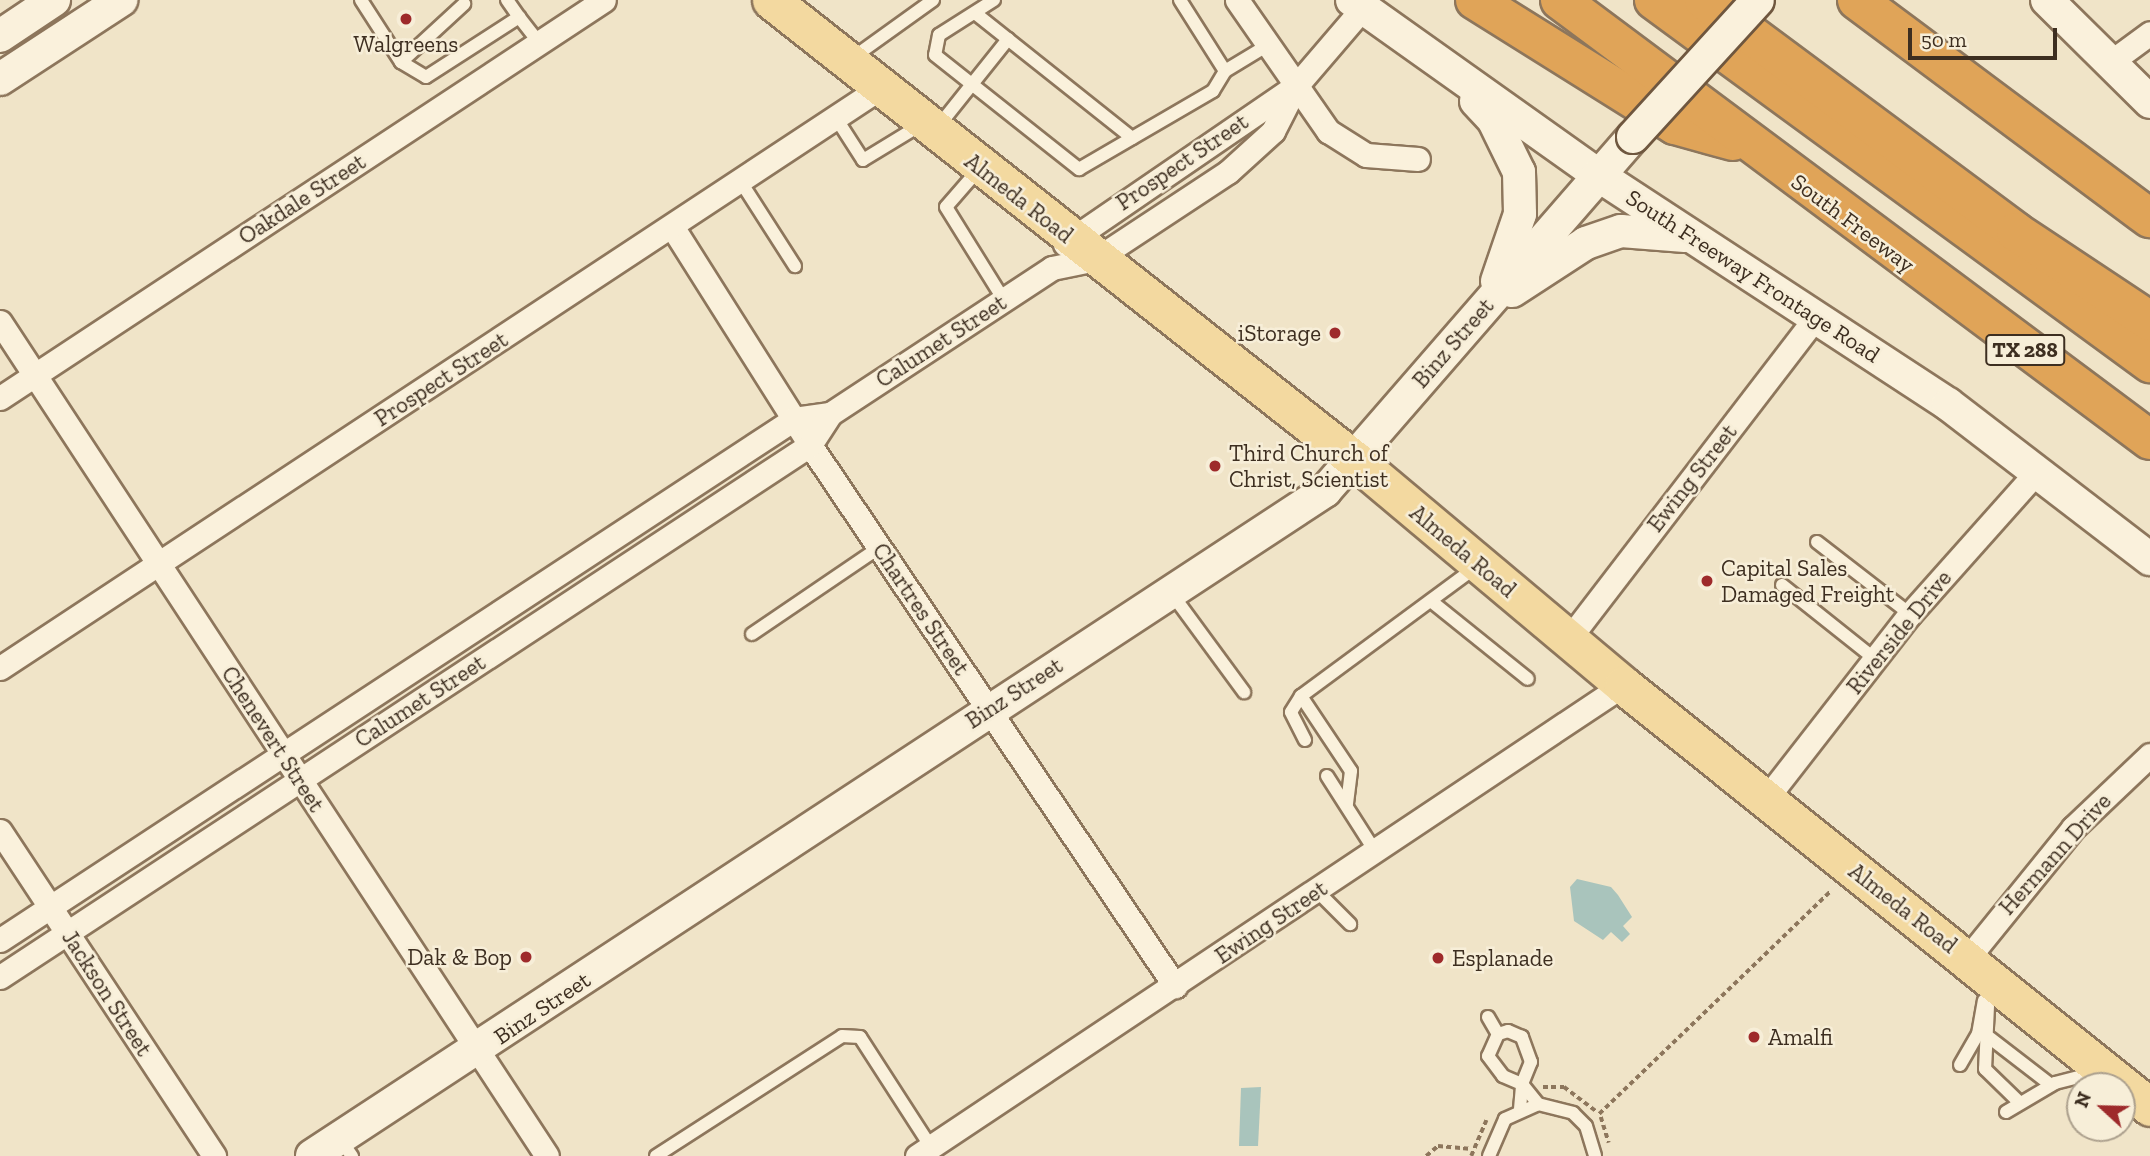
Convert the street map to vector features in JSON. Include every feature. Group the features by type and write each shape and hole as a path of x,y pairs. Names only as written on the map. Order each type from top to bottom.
{"highway":[{"path":"1475,0 1675,125 1752,147"},
{"name":"South Freeway","path":"1560,0 1752,147 2150,440"},
{"path":"1654,0 2150,363"},
{"path":"1704,0 2016,232 2150,321"},
{"path":"1741,0 1954,164 2016,232"},
{"path":"1857,0 2150,218"},
{"path":"1882,0 1988,95"}],"main road":[{"path":"0,36 54,0"},
{"path":"0,79 121,0"},
{"name":"Almeda Road","path":"771,0 980,167 1072,255 1355,460 1623,685 2150,1107"},
{"name":"Binz Street","path":"312,1156 346,1147 477,1052 989,710 1325,491 1355,460 1598,175 1758,0"},
{"path":"2046,0 2108,64 2150,102"},
{"name":"South Freeway Frontage Road","path":"1357,5 1598,175 1817,316 2039,469 2150,559"},
{"path":"1441,65 1493,119 1518,172 1520,214 1481,310"},
{"path":"1481,310 1586,243 1620,231 1694,237"}],"street":[{"name":"Oakdale Street","path":"0,398 604,0"},
{"path":"1237,0 1296,86 1346,145 1366,155 1418,159"},
{"name":"Prospect Street","path":"1072,255 1228,172 1273,131 1296,86 1357,5"},
{"path":"2108,64 2150,33"},
{"name":"Prospect Street","path":"1072,255 1296,86"},
{"name":"Prospect Street","path":"0,668 673,228 880,88"},
{"name":"Chartres Street","path":"673,228 810,445 1175,986"},
{"name":"Calumet Street","path":"0,977 810,445 830,414 1072,255"},
{"name":"Ewing Street","path":"1568,640 1817,316"},
{"name":"Chenevert Street","path":"0,322 547,1156"},
{"name":"Calumet Street","path":"0,940 794,419 830,414"},
{"name":"Riverside Drive","path":"1765,800 1910,614 2039,469"},
{"name":"Ewing Street","path":"924,1151 1623,685"},
{"name":"Hermann Drive","path":"1978,968 2073,828 2150,755"},
{"name":"Jackson Street","path":"0,831 214,1156"}],"lane":[{"path":"361,0 401,62 414,74 439,72 519,17"},
{"path":"507,0 539,43"},
{"path":"848,62 933,0"},
{"path":"994,0 939,35 935,55 1079,169 1213,91 1225,71 1268,45"},
{"path":"1180,0 1225,71"},
{"path":"401,62 464,4"},
{"path":"975,13 1132,138"},
{"path":"836,118 863,160 929,127 972,85 1008,39"},
{"path":"980,167 946,207 1004,300"},
{"path":"741,182 795,266"},
{"path":"1817,542 1910,614"},
{"path":"752,634 880,547"},
{"path":"1305,740 1291,712 1301,696 1479,565"},
{"path":"1782,585 1875,659"},
{"path":"1170,592 1244,692"},
{"path":"1430,601 1528,679"},
{"path":"1301,696 1351,771 1347,805"},
{"path":"1327,776 1375,850"},
{"path":"1317,891 1350,924"},
{"path":"1978,968 1990,1038 1985,1069"},
{"path":"1960,1065 1969,1048 1978,968"},
{"path":"1488,1017 1498,1034"},
{"path":"1520,1109 1522,1084 1531,1062 1529,1048 1508,1031 1498,1034 1488,1056 1503,1076 1522,1084 1538,1104"},
{"path":"656,1156 842,1036 860,1037 924,1151"},
{"path":"1990,1038 2051,1085"},
{"path":"1969,1048 1985,1069 2020,1103"},
{"path":"2007,1112 2051,1085 2106,1070"},
{"path":"1489,1156 1494,1135 1520,1109 1538,1104 1573,1113 1586,1126 1595,1156"}],"path":[{"path":"1599,1114 1831,891"},
{"path":"1426,1156 1438,1146 1472,1149"}],"water":[{"path":"1577,879 1611,887 1618,895 1632,917 1623,926 1630,934 1622,942 1611,932 1603,940 1574,921 1570,887"},
{"path":"1261,1087 1258,1146 1239,1146 1241,1088"}],"place":[{"name":"Walgreens","path":"406,19"},
{"name":"iStorage","path":"1335,333"},
{"name":"Third Church of Christ, Scientist","path":"1215,466"},
{"name":"Capital Sales Damaged Freight","path":"1707,581"},
{"name":"Dak & Bop","path":"526,957"},
{"name":"Esplanade","path":"1438,958"},
{"name":"Amalfi","path":"1754,1037"}]}
